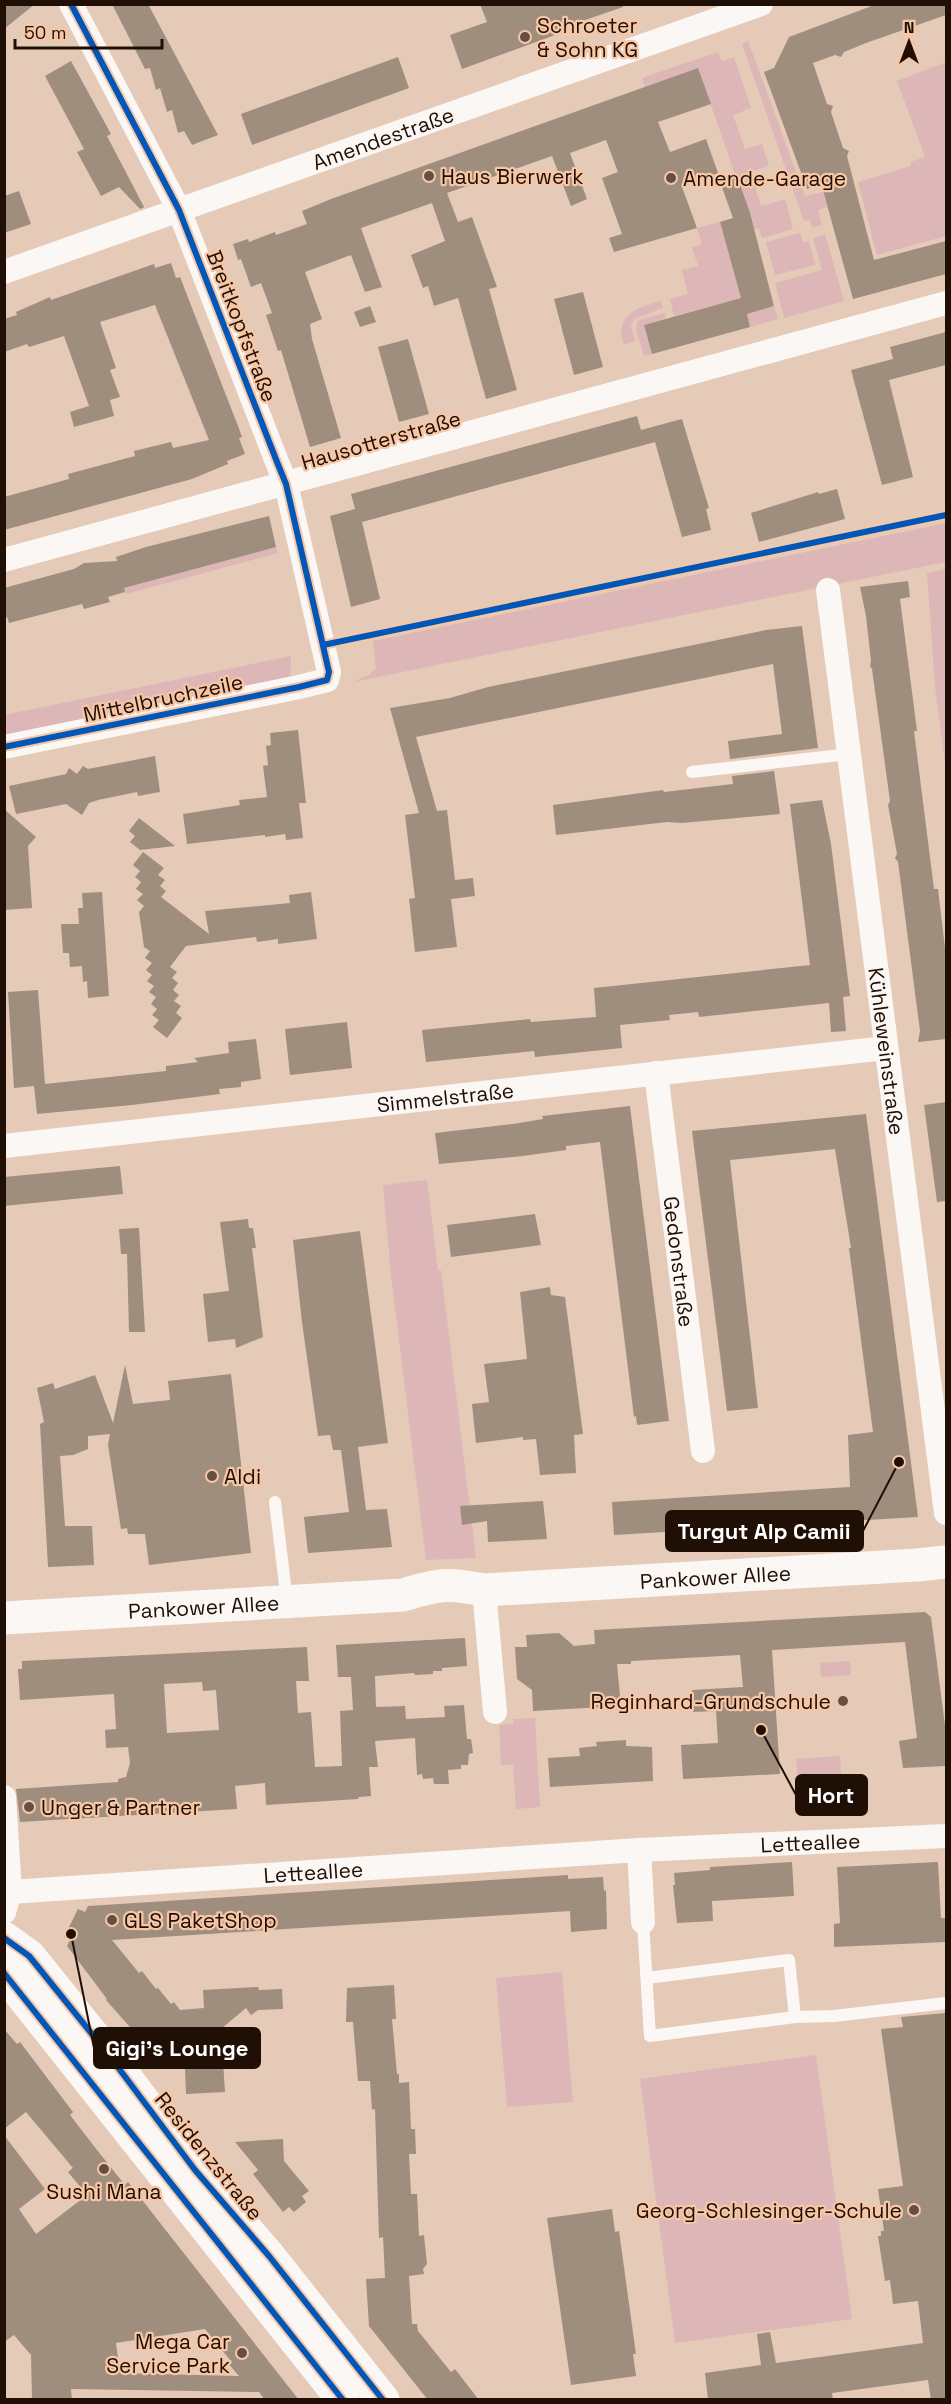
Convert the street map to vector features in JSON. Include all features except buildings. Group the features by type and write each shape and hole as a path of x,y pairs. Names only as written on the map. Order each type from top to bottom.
{"street":[{"name":"Breitkopfstraße","path":"71,4 180,210 286,484 329,672 327,680"},
{"name":"Amendestraße","path":"4,272 761,4"},
{"name":"Hausotterstraße","path":"4,560 946,303"},
{"name":"Kühleweinstraße","path":"828,590 946,1513"},
{"name":"Mittelbruchzeile","path":"4,747 327,680"},
{"name":"Simmelstraße","path":"4,1146 886,1048"},
{"name":"Gedonstraße","path":"656,1073 703,1451"},
{"name":"Pankower Allee","path":"4,1618 403,1595 436,1585 452,1584 484,1590 946,1562"},
{"path":"484,1590 495,1712"},
{"path":"4,1797 7,1902"},
{"name":"Letteallee","path":"7,1902 639,1850 946,1836"},
{"path":"639,1850 643,1922"},
{"path":"4,1938 29,1956 97,2064 356,2390"},
{"path":"4,1973 97,2064"}],"lane":[{"path":"692,772 849,754"},
{"path":"275,1502 287,1602"},
{"path":"643,1922 650,2036 795,2017 834,2016 946,2003"},
{"path":"646,1978 789,1960 795,2017"}],"shaded area":[{"path":"748,41 805,196 823,192 827,207 818,210 822,225 812,228 810,220 804,221 742,44"},
{"path":"718,52 722,61 734,57 751,108 733,115 745,149 762,144 769,166 750,172 761,206 785,199 793,229 762,238 759,229 754,229 698,68 645,87 642,78"},
{"path":"946,62 946,236 877,255 858,182 911,166 910,162 925,157 897,81"},
{"path":"720,222 741,298 674,316 670,299 688,294 682,270 698,266 692,247 702,244 697,228"},
{"path":"800,233 803,242 809,241 815,265 775,275 766,242"},
{"path":"825,234 844,301 784,318 775,283 822,270 813,238"},
{"path":"661,301 663,308 634,319 631,326 635,341 624,345 622,326 625,319 644,306"},
{"path":"774,306 778,319 750,327 747,314"},
{"path":"665,313 666,318 644,325 652,354 644,356 636,329 637,322"},
{"path":"946,523 946,562 353,682 369,675 376,668 373,641"},
{"path":"276,547 278,553 126,594 124,588"},
{"path":"946,569 946,772 935,686 927,573"},
{"path":"291,656 290,681 5,738 4,715"},
{"path":"427,1180 438,1270 441,1270 476,1558 426,1560 391,1275 383,1185"},
{"path":"850,1661 851,1675 821,1677 820,1663"},
{"path":"535,1718 540,1807 516,1809 513,1765 501,1765 499,1725 513,1724 513,1719"},
{"path":"840,1756 842,1783 798,1786 796,1759"},
{"path":"562,1972 573,2102 507,2107 496,1978"},
{"path":"816,2055 852,2319 675,2343 640,2079"}],"cycle path":[{"path":"4,747 299,687 327,680 329,672 286,484 179,210 71,4"},
{"path":"323,645 946,515"},
{"name":"Residenzstraße","path":"4,1938 29,1956 108,2054 195,2170 269,2256 383,2400"},
{"path":"4,1973 343,2400"}],"place":[{"name":"Schroeter & Sohn KG","path":"525,37"},
{"name":"Haus Bierwerk","path":"429,176"},
{"name":"Amende-Garage","path":"671,178"},
{"name":"Turgut Alp Camii","path":"899,1462"},
{"name":"Aldi","path":"212,1476"},
{"name":"Reginhard-Grundschule","path":"843,1701"},
{"name":"Hort","path":"761,1730"},
{"name":"Unger & Partner","path":"29,1807"},
{"name":"GLS PaketShop","path":"112,1920"},
{"name":"Gigi's Lounge","path":"71,1934"},
{"name":"Sushi Mana","path":"104,2169"},
{"name":"Georg-Schlesinger-Schule","path":"914,2210"},
{"name":"Mega Car Service Park","path":"242,2353"}]}
